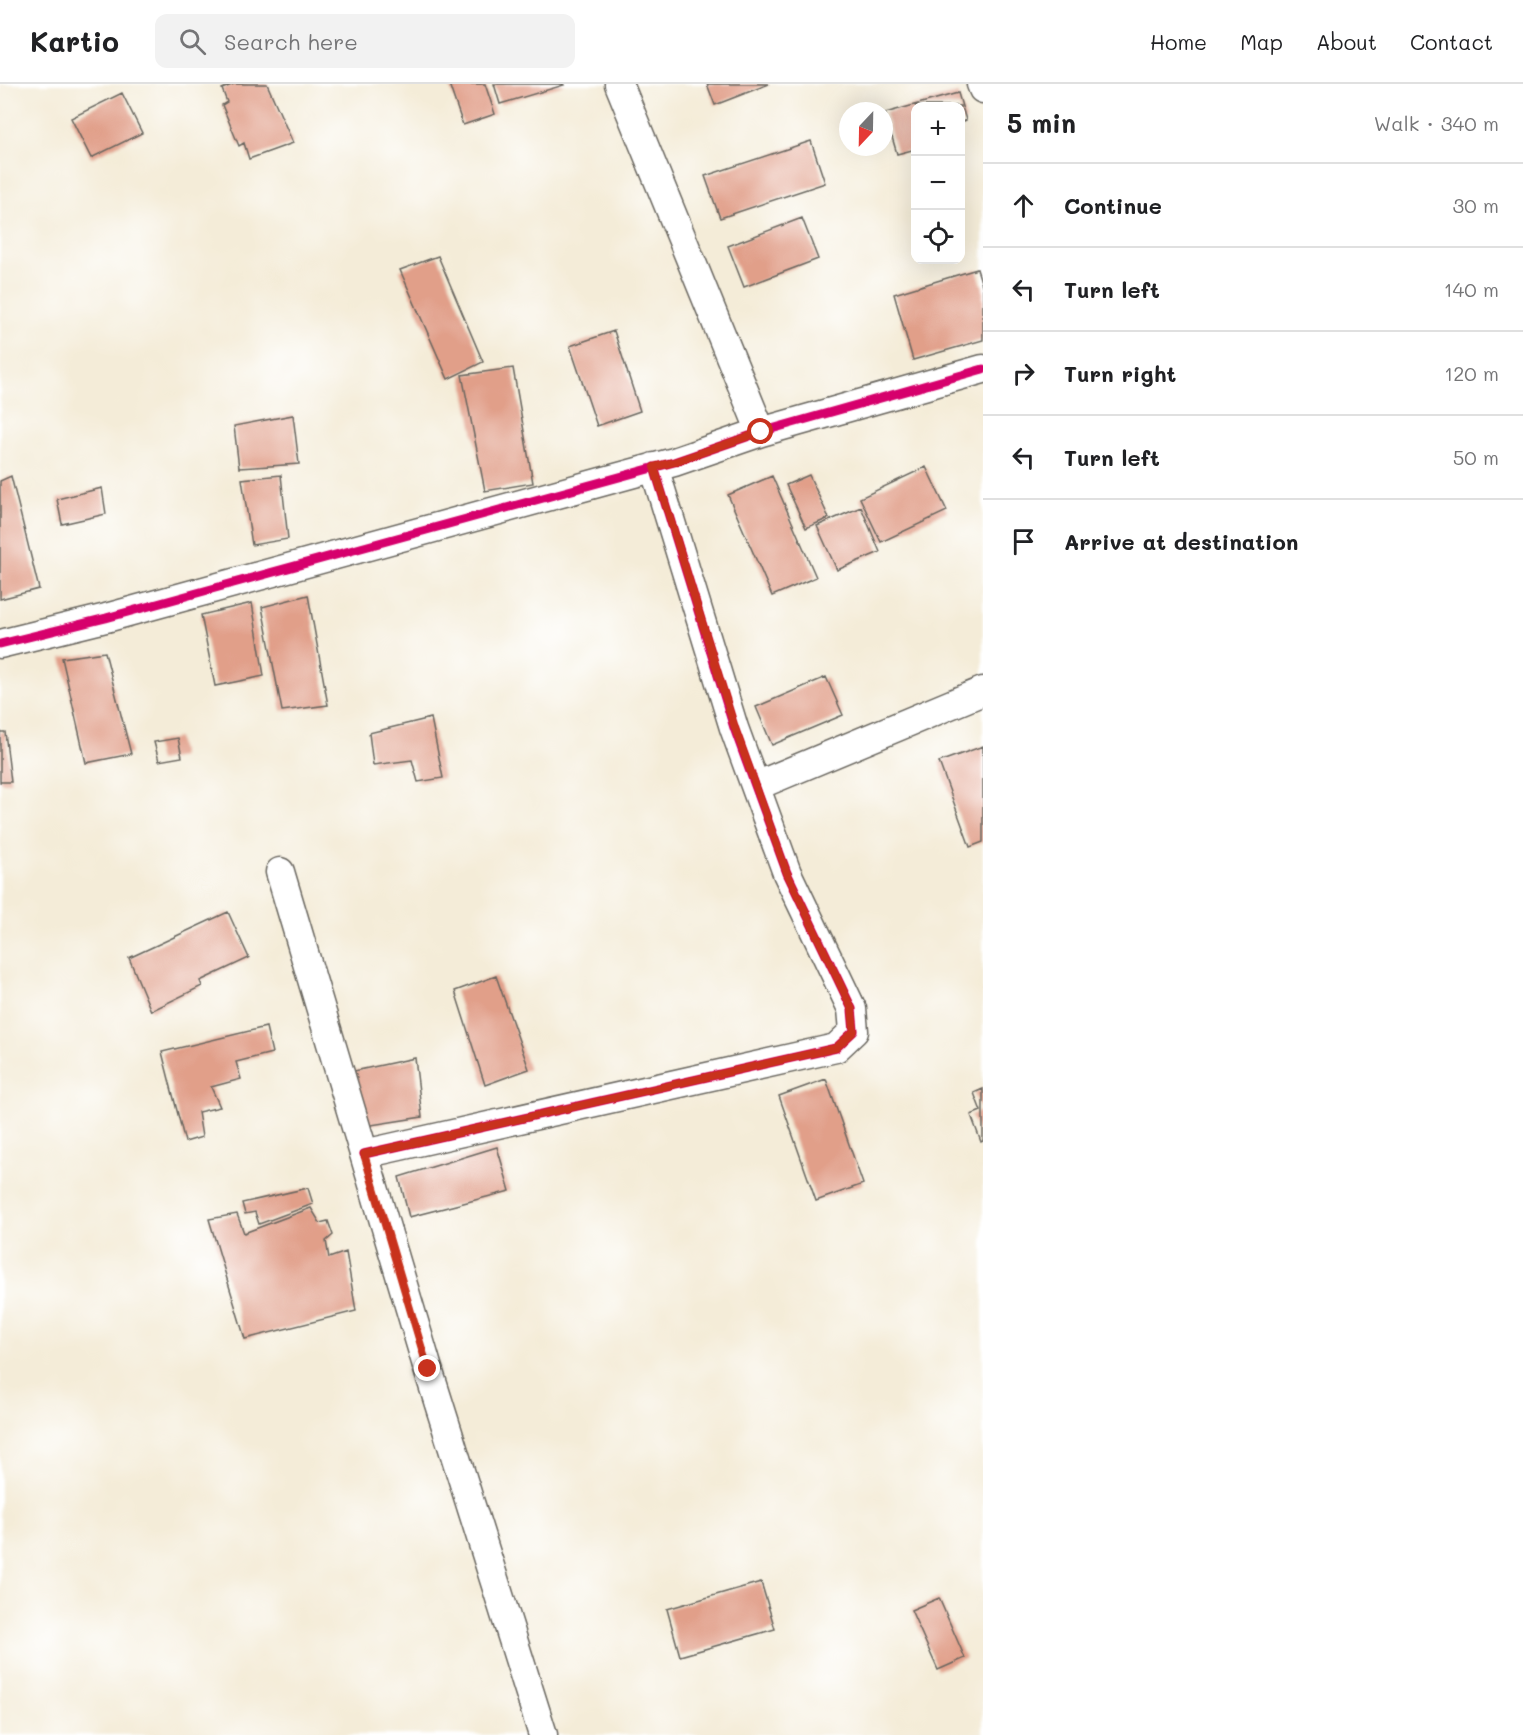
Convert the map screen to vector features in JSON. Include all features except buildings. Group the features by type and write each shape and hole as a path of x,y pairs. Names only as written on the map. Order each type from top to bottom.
{"street":[{"path":"619,84 761,432"},
{"path":"981,84 983,89"},
{"path":"0,644 106,618 674,462 761,432 983,369"},
{"path":"364,1154 836,1048 854,1031 852,1009 787,873 735,728 654,467"},
{"path":"756,786 983,692"},
{"path":"280,873 428,1369 543,1735"}],"cycle path":[{"path":"0,644 106,618 674,462 761,432 983,369"},
{"path":"364,1154 836,1048 854,1031 852,1009 787,873 734,728 654,467"}],"route":[{"path":"428,1369 364,1154 836,1048 854,1031 852,1009 787,873 735,728 654,467 761,432"}]}
